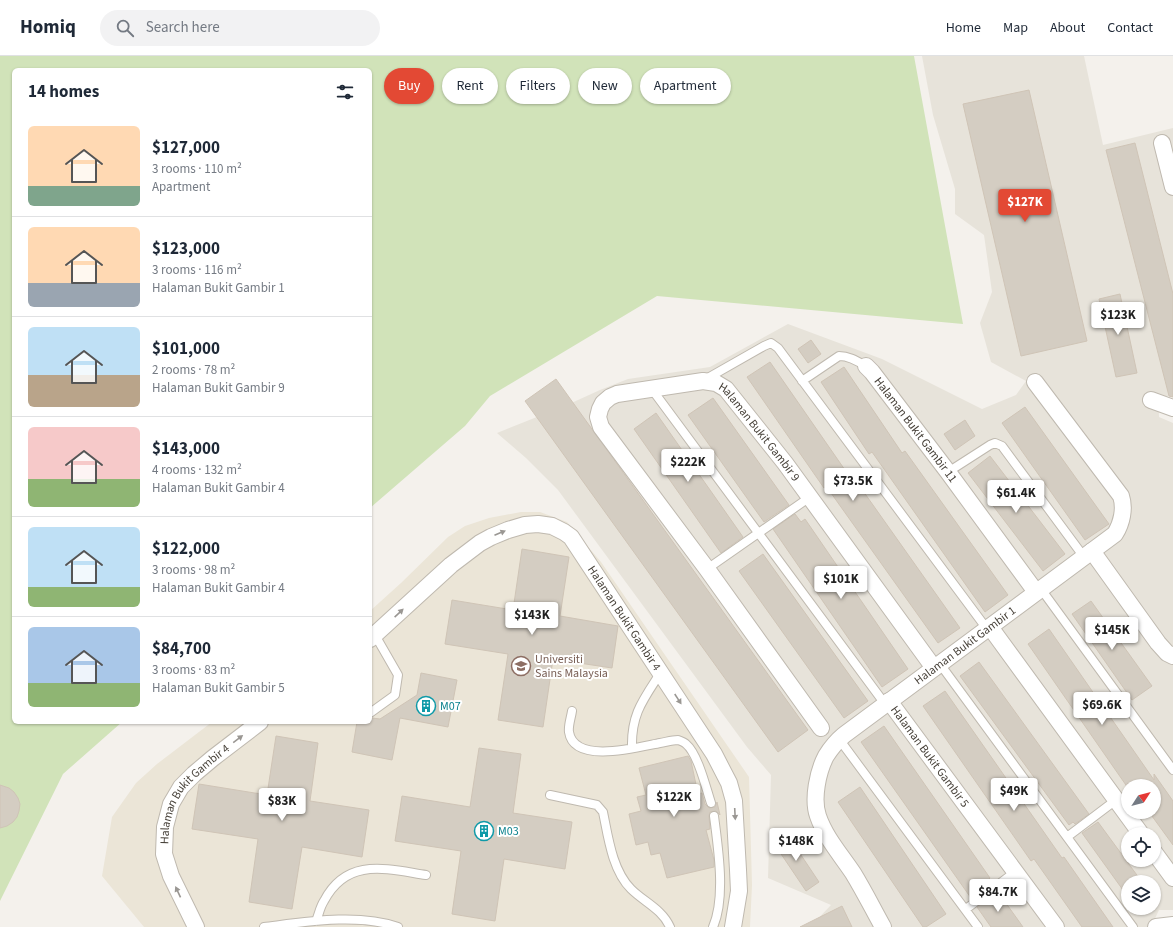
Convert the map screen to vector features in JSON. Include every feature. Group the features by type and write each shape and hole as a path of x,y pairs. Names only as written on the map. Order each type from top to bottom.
{"street":[{"path":"1162,143 1173,188"},
{"name":"Halaman Bukit Gambir 11","path":"866,366 1039,591"},
{"name":"Halaman Bukit Gambir 9","path":"821,728 601,427 598,417 600,409 603,402 610,396 651,388 703,381 716,383 726,389 785,463 937,666"},
{"name":"Halaman Bukit Gambir 1","path":"883,927 853,874 828,835 818,815 816,796 819,775 827,756 839,739 1039,591 1115,534 1118,530 1123,507 1120,496 1035,382"},
{"path":"1151,400 1173,408"},
{"name":"Halaman Bukit Gambir 4","path":"372,637 451,565 480,543 508,530 525,525 538,524 552,526 571,537 714,754 729,782 734,801 739,891 733,927"},
{"path":"1088,554 1158,643 1167,653 1173,656"},
{"path":"988,628 1136,827"},
{"name":"Halaman Bukit Gambir 5","path":"887,703 1056,927"},
{"name":"Halaman Bukit Gambir 4","path":"196,927 171,876 164,854 165,827 171,804 181,787 194,774 257,724"},
{"path":"1161,862 1173,878"},
{"path":"1157,927 1173,926"}],"lane":[{"path":"703,381 764,346 771,343 778,348 988,628"},
{"path":"802,381 839,356 845,356 866,366"},
{"path":"651,388 887,703"},
{"path":"948,472 990,444 995,443 1002,446 1088,554"},
{"path":"707,570 810,497"},
{"path":"1039,591 1173,770"},
{"path":"372,637 398,675 395,695 372,712"},
{"path":"937,666 1133,927"},
{"path":"632,748 631,734 635,716 642,700 661,672"},
{"path":"572,711 568,732 577,746 586,750 602,752 677,740 686,744 691,749 695,757 711,803"},
{"path":"839,739 978,927"},
{"path":"550,795 597,805 600,808 603,812 609,843 623,880 631,889 659,911 670,927"},
{"path":"1066,837 1116,800"},
{"path":"713,927 716,921 720,894 718,852 714,816"},
{"path":"316,921 323,902 330,890 339,881 351,874 364,869 382,869 426,874"},
{"path":"966,909 1015,872"},
{"path":"264,927 316,921 354,920 381,922 398,927"}],"shaded area":[{"path":"922,56 1084,56 1103,145 1173,128 1173,397 1158,395 1159,417 1173,423 1173,910 1161,910 1161,875 1121,875 1121,915 1157,915 1151,927 810,927 831,905 768,878 771,775 747,747 558,490 526,458 497,433 628,379 710,367 788,324 882,359 982,409 1016,395 1026,381 991,362 980,323 992,292 984,235 955,214 955,189 933,115"},
{"name":"Universiti Sains Malaysia","path":"521,512 540,512 567,522 601,562 749,777 752,885 750,927 144,927 102,876 112,817 136,783 157,764 209,724 372,724 372,609 448,537 465,526 489,518"}],"green space":[{"path":"0,56 914,56 963,324 657,296 490,396 465,426 372,506 372,68 12,68 12,724 120,724 63,774 0,901"}],"building":[{"path":"1029,90 1087,341 1021,356 963,104"},
{"path":"1135,143 1173,294 1173,397 1169,396 1106,150"},
{"path":"1120,294 1137,373 1116,377 1099,299"},
{"path":"811,340 821,354 808,363 798,349"},
{"path":"770,362 854,483 856,481 960,628 938,643 826,486 824,488 747,377"},
{"path":"844,367 902,453 905,451 1008,595 985,612 872,452 869,454 821,382"},
{"path":"556,379 808,730 778,752 525,401"},
{"path":"713,398 789,505 764,522 688,415"},
{"path":"1025,407 1109,524 1085,540 1002,423"},
{"path":"656,413 743,537 721,553 634,429"},
{"path":"965,420 975,436 955,450 944,434"},
{"path":"990,456 1065,554 1043,571 968,473"},
{"path":"795,514 801,522 805,519 908,669 882,687 773,529"},
{"path":"522,549 569,557 560,616 618,626 612,668 553,659 543,727 498,720 508,654 445,644 452,600 513,610"},
{"path":"763,554 868,701 844,718 739,571"},
{"path":"1091,601 1152,686 1132,700 1072,614"},
{"path":"1049,629 1153,779 1122,779 1028,644"},
{"path":"979,662 1089,814 1075,824 1073,822 1069,825 960,676"},
{"name":"M07","path":"421,673 457,680 448,727 400,718 392,760 352,752 357,724 372,724 372,718 380,719 417,695"},
{"path":"945,691 1062,858 1064,857 1113,927 1082,927 1034,859 1031,861 923,706"},
{"path":"884,726 990,878 989,879 992,883 971,898 861,742"},
{"path":"276,736 318,743 310,801 369,810 362,857 302,847 292,909 249,902 258,839 192,829 199,784 267,795"},
{"name":"M03","path":"479,748 521,754 513,813 572,822 565,869 504,859 495,921 452,914 461,851 395,841 402,796 470,807"},
{"path":"688,756 691,761 698,794 702,793 705,804 709,808 715,807 717,802 720,815 716,811 710,812 710,829 706,830 714,860 714,867 667,878 660,853 651,855 648,842 636,845 629,814 641,811 637,797 646,795 639,768"},
{"path":"1161,784 1173,801 1173,845 1154,819 1161,819"},
{"path":"0,785 9,788 14,792 20,804 17,817 13,822 0,828"},
{"path":"860,787 946,914 926,927 923,927 838,802"},
{"path":"1098,822 1121,853 1121,867 1131,867 1137,875 1121,875 1121,887 1082,833"},
{"path":"787,834 819,882 806,891 773,842"},
{"path":"998,892 1023,927 991,927 977,907"},
{"path":"842,906 852,927 800,927"}],"place":[{"name":"Universiti Sains Malaysia","path":"521,666"},
{"name":"M07","path":"426,706"},
{"name":"M03","path":"484,831"}]}
